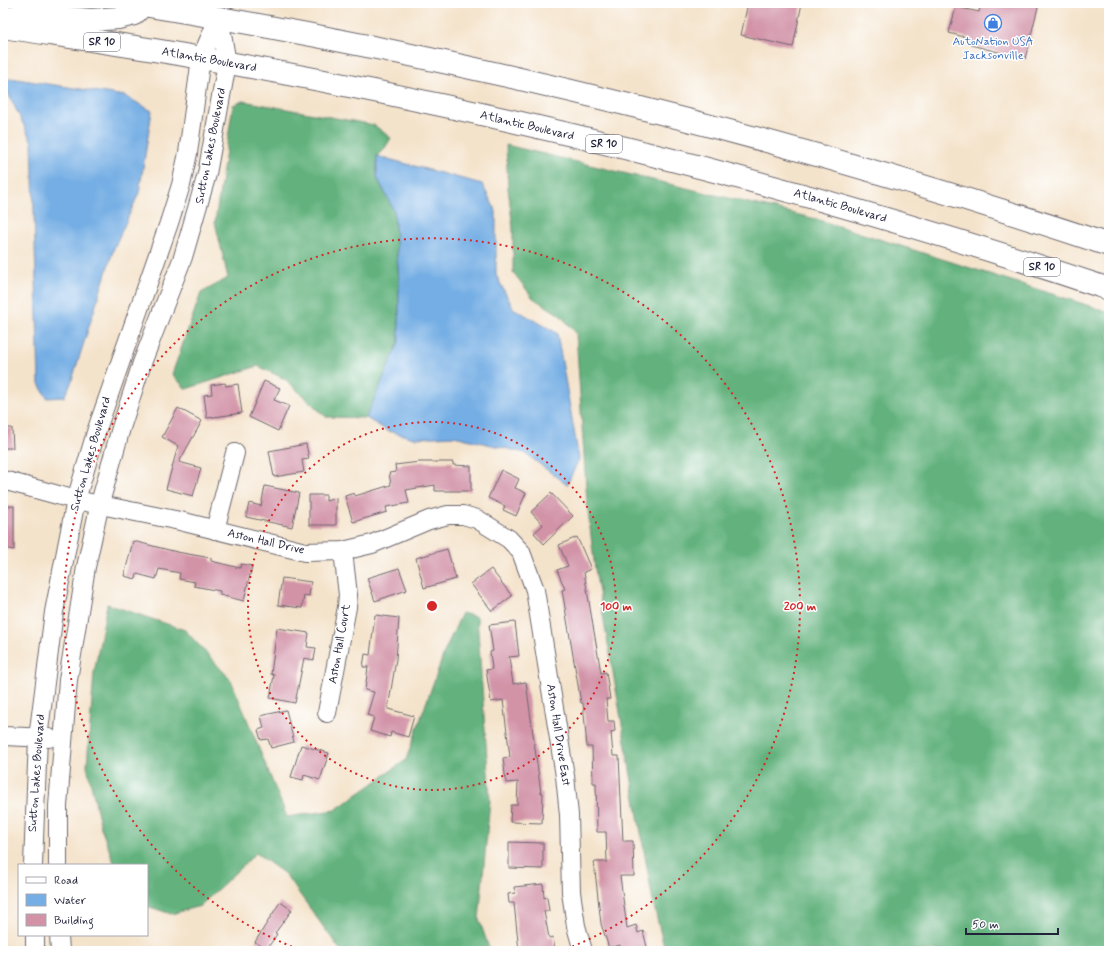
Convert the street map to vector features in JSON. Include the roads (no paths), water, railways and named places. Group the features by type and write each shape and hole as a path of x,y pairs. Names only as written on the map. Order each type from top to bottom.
{"highway":[{"path":"3,21 21,14 91,20 118,18 134,14 143,5 219,17 460,66 686,120 899,178 1109,245"},
{"name":"Atlantic Boulevard","path":"3,27 201,58 459,110 674,161 891,221 1109,289"}],"street":[{"name":"Sutton Lakes Boulevard","path":"33,864 38,738 54,612 76,500 97,428 181,185 188,153 201,58 219,17"},
{"name":"Sutton Lakes Boulevard","path":"58,864 62,737 68,680 86,567 100,503 142,363 183,258 202,194 227,63 219,17"},
{"path":"144,294 166,301"},
{"path":"215,530 235,453"},
{"name":"Aston Hall Drive","path":"3,480 76,500 100,503 305,552 343,551 372,544 429,520 448,516 463,516 477,519 498,531"},
{"name":"Aston Hall Drive East","path":"498,531 521,552 535,590 565,776 569,815 570,892 576,926 583,951"},
{"name":"Aston Hall Court","path":"327,713 347,607 348,596 343,551"},
{"path":"3,736 38,738 62,737"},
{"path":"35,936 35,951"},
{"path":"59,936 60,951"}],"water":[{"path":"10,78 125,96 152,111 139,193 114,248 71,383 64,397 47,398 39,384 32,142 4,85"},
{"path":"377,156 482,184 496,211 496,275 513,308 557,333 579,459 567,485 525,453 454,436 414,438 388,431 366,418 399,342 399,281 394,211 377,177"}],"place":[{"name":"AutoNation USA Jacksonville","path":"993,23"}]}
